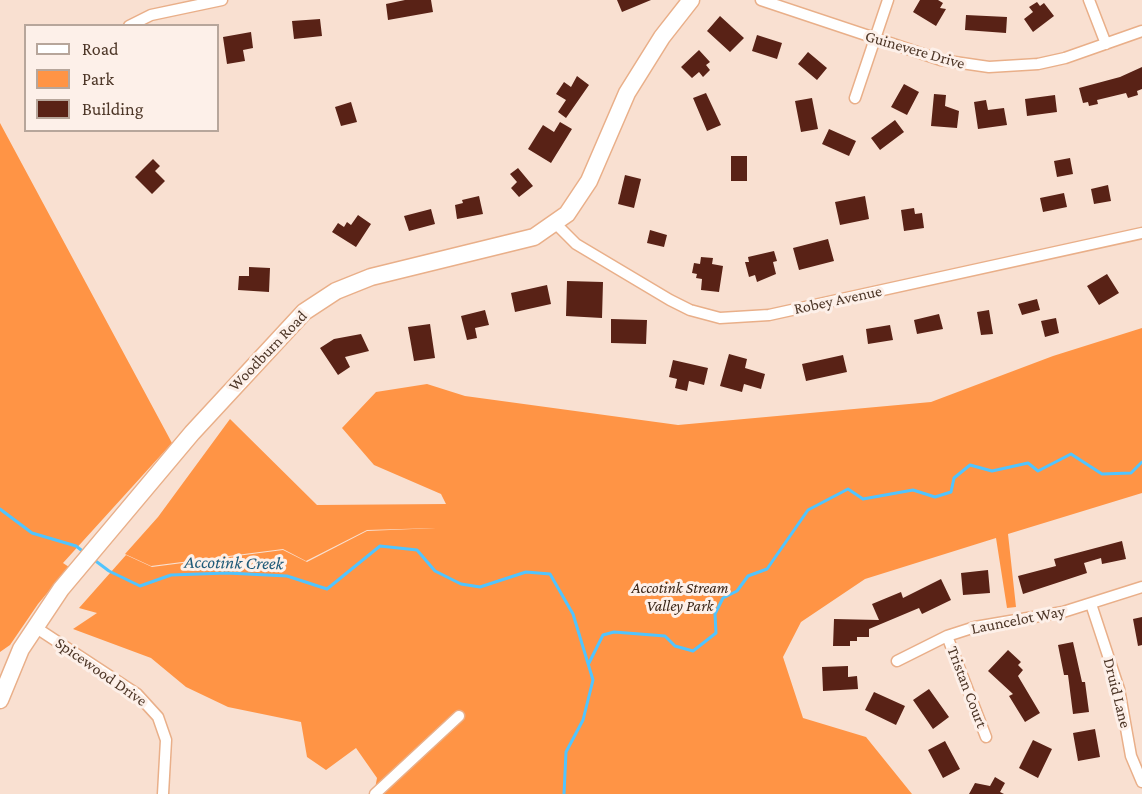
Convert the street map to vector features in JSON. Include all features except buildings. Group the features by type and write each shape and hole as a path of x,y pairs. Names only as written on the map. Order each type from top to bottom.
{"street":[{"path":"133,24 151,15 222,0"},
{"name":"Woodburn Road","path":"0,700 21,649 74,573 199,424 288,328 320,300 371,277 511,244 534,237 556,224 573,206 589,181 627,93 662,37 692,0"},
{"name":"Guinevere Drive","path":"761,0 941,60 989,67 1038,64 1142,31"},
{"path":"855,98 888,0"},
{"path":"1089,0 1106,44"},
{"name":"Robey Avenue","path":"556,224 576,244 670,300 690,310 720,318 769,315 1142,233"},
{"name":"Launcelot Way","path":"897,662 947,636 975,627 1040,617 1091,604 1142,587"},
{"name":"Druid Lane","path":"1091,604 1119,689 1131,756 1142,782"},
{"name":"Spicewood Drive","path":"35,627 137,694 153,710 163,727 166,740 163,794"},
{"name":"Tristan Court","path":"947,636 987,737"},
{"path":"375,794 459,716"}],"green space":[{"path":"0,123 172,443 63,563 69,567 38,604 10,645 0,652"},
{"name":"Accotink Stream Valley Park","path":"1142,328 1142,493 1008,534 1016,607 1007,608 996,538 865,579 801,622 783,657 803,718 866,737 912,794 374,794 377,778 356,748 326,770 307,757 301,722 228,707 186,687 151,658 73,629 97,613 79,608 126,555 152,567 283,550 307,562 367,531 436,528 367,530 306,561 283,549 151,566 125,554 158,517 230,419 317,505 446,504 441,494 374,465 342,428 376,392 427,384 465,396 678,425 931,402 1053,356"}],"waterway":[{"path":"589,663 603,635 614,632 665,636 675,646 693,651 716,633 715,614 723,598 737,591 748,576 767,569 808,510 848,489 863,499 913,490 935,497 951,492 954,478 970,465 992,471 1028,463 1038,471 1071,454 1102,474 1131,473 1142,462"},
{"name":"Accotink Creek","path":"0,509 32,533 76,546 85,553"},
{"name":"Accotink Creek","path":"93,559 109,571 140,586 171,575 227,573 287,576 327,589 380,546 417,550 435,571 461,584 480,587 526,572 550,574 573,614 593,680 583,720 566,752 564,794"}]}
